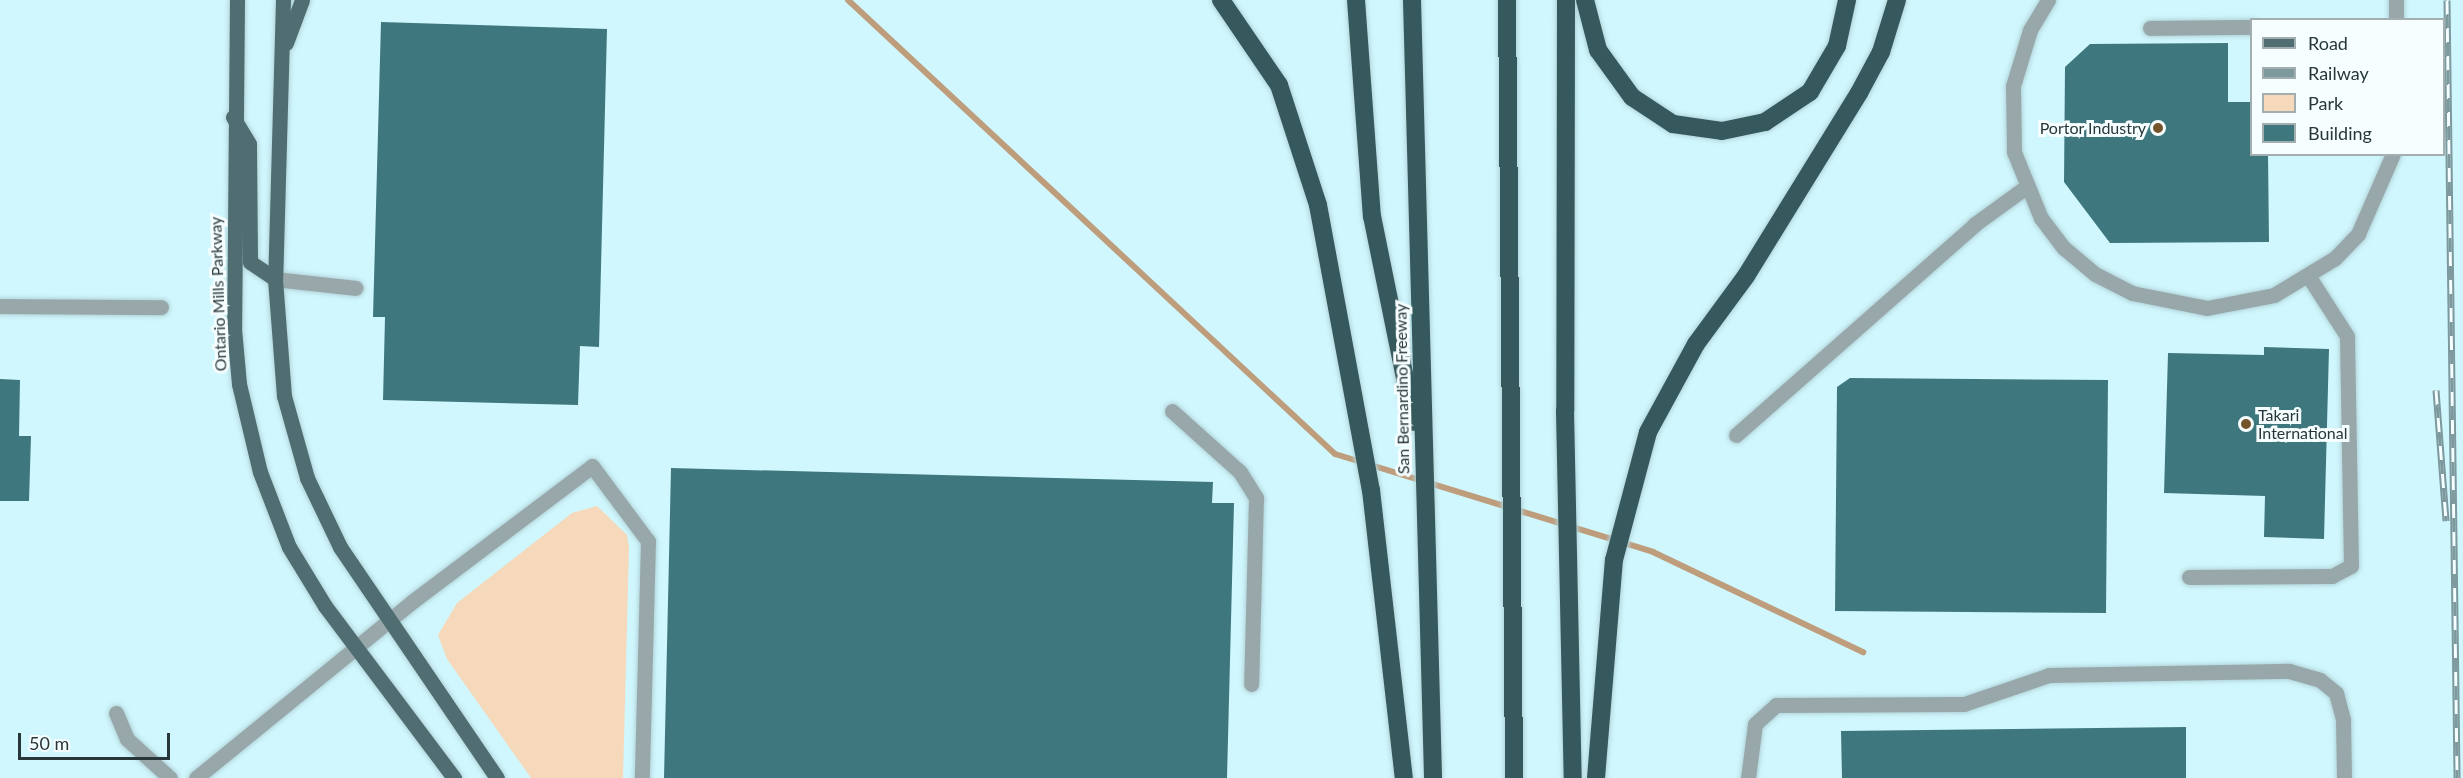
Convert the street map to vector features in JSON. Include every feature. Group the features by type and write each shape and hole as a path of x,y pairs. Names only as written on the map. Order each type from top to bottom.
{"highway":[{"path":"1221,0 1279,85 1301,139 1342,315 1371,490 1404,778"},
{"path":"1356,0 1372,216 1423,466"},
{"name":"San Bernardino Freeway","path":"1412,0 1433,778"},
{"path":"1507,0 1514,778"},
{"path":"1566,0 1567,507 1573,778"},
{"path":"1585,0 1599,50 1632,98 1673,124 1722,131 1765,122 1810,92 1837,46 1847,0"},
{"path":"1596,778 1614,560 1620,525 1648,432 1671,387 1859,93 1881,52 1897,0"}],"main road":[{"name":"Ontario Mills Parkway","path":"237,0 233,117 234,329 244,406 260,472 289,547 354,650 454,778"},
{"path":"283,0 275,279 284,396 307,478 340,547 388,621 497,778"},
{"path":"283,48 302,0"},
{"path":"233,117 249,144 250,262 275,279"}],"street":[{"path":"2048,0 2030,30 2013,86 2014,152 2026,187 2064,248 2095,274 2132,293 2173,305 2238,305 2274,295 2309,276 2358,234 2392,156"},
{"path":"2396,0 2396,18"},
{"path":"2150,28 2250,27"},
{"path":"1736,435 1975,224 2026,187"},
{"path":"2189,577 2332,576 2351,566 2347,336 2309,276"},
{"path":"275,279 356,288"},
{"path":"0,306 161,308"},
{"path":"1172,411 1240,472 1256,498 1251,684"},
{"path":"196,778 388,621 592,466 648,541 642,778"},
{"path":"1748,778 1755,724 1776,705 1964,704 2049,675 2289,671 2320,680 2336,693 2343,720 2344,778"},
{"path":"116,713 127,739 170,778"}],"green space":[{"path":"597,506 627,535 629,547 623,778 531,778 447,659 438,635 457,603 572,513"}],"building":[{"path":"381,22 607,29 599,347 580,346 578,405 383,400 385,317 373,317"},
{"name":"Portor Industry","path":"2228,43 2228,102 2250,102 2250,156 2268,156 2269,242 2110,243 2064,182 2065,67 2090,44"},
{"name":"Takari International","path":"2264,347 2329,349 2324,539 2264,537 2265,496 2164,493 2168,353 2264,355"},
{"path":"1850,378 2108,380 2106,613 1835,611 1837,387"},
{"path":"0,379 20,380 19,436 31,436 29,501 0,501"},
{"path":"671,468 1213,482 1212,503 1234,503 1227,778 664,778"},
{"path":"2186,727 2186,778 1842,778 1841,731"}],"waterway":[{"path":"848,0 1335,454 1653,552 1863,652"}],"railway":[{"path":"2447,0 2457,778"},
{"path":"2436,390 2446,521"}],"place":[{"name":"Portor Industry","path":"2158,128"},
{"name":"Takari International","path":"2246,424"}]}
